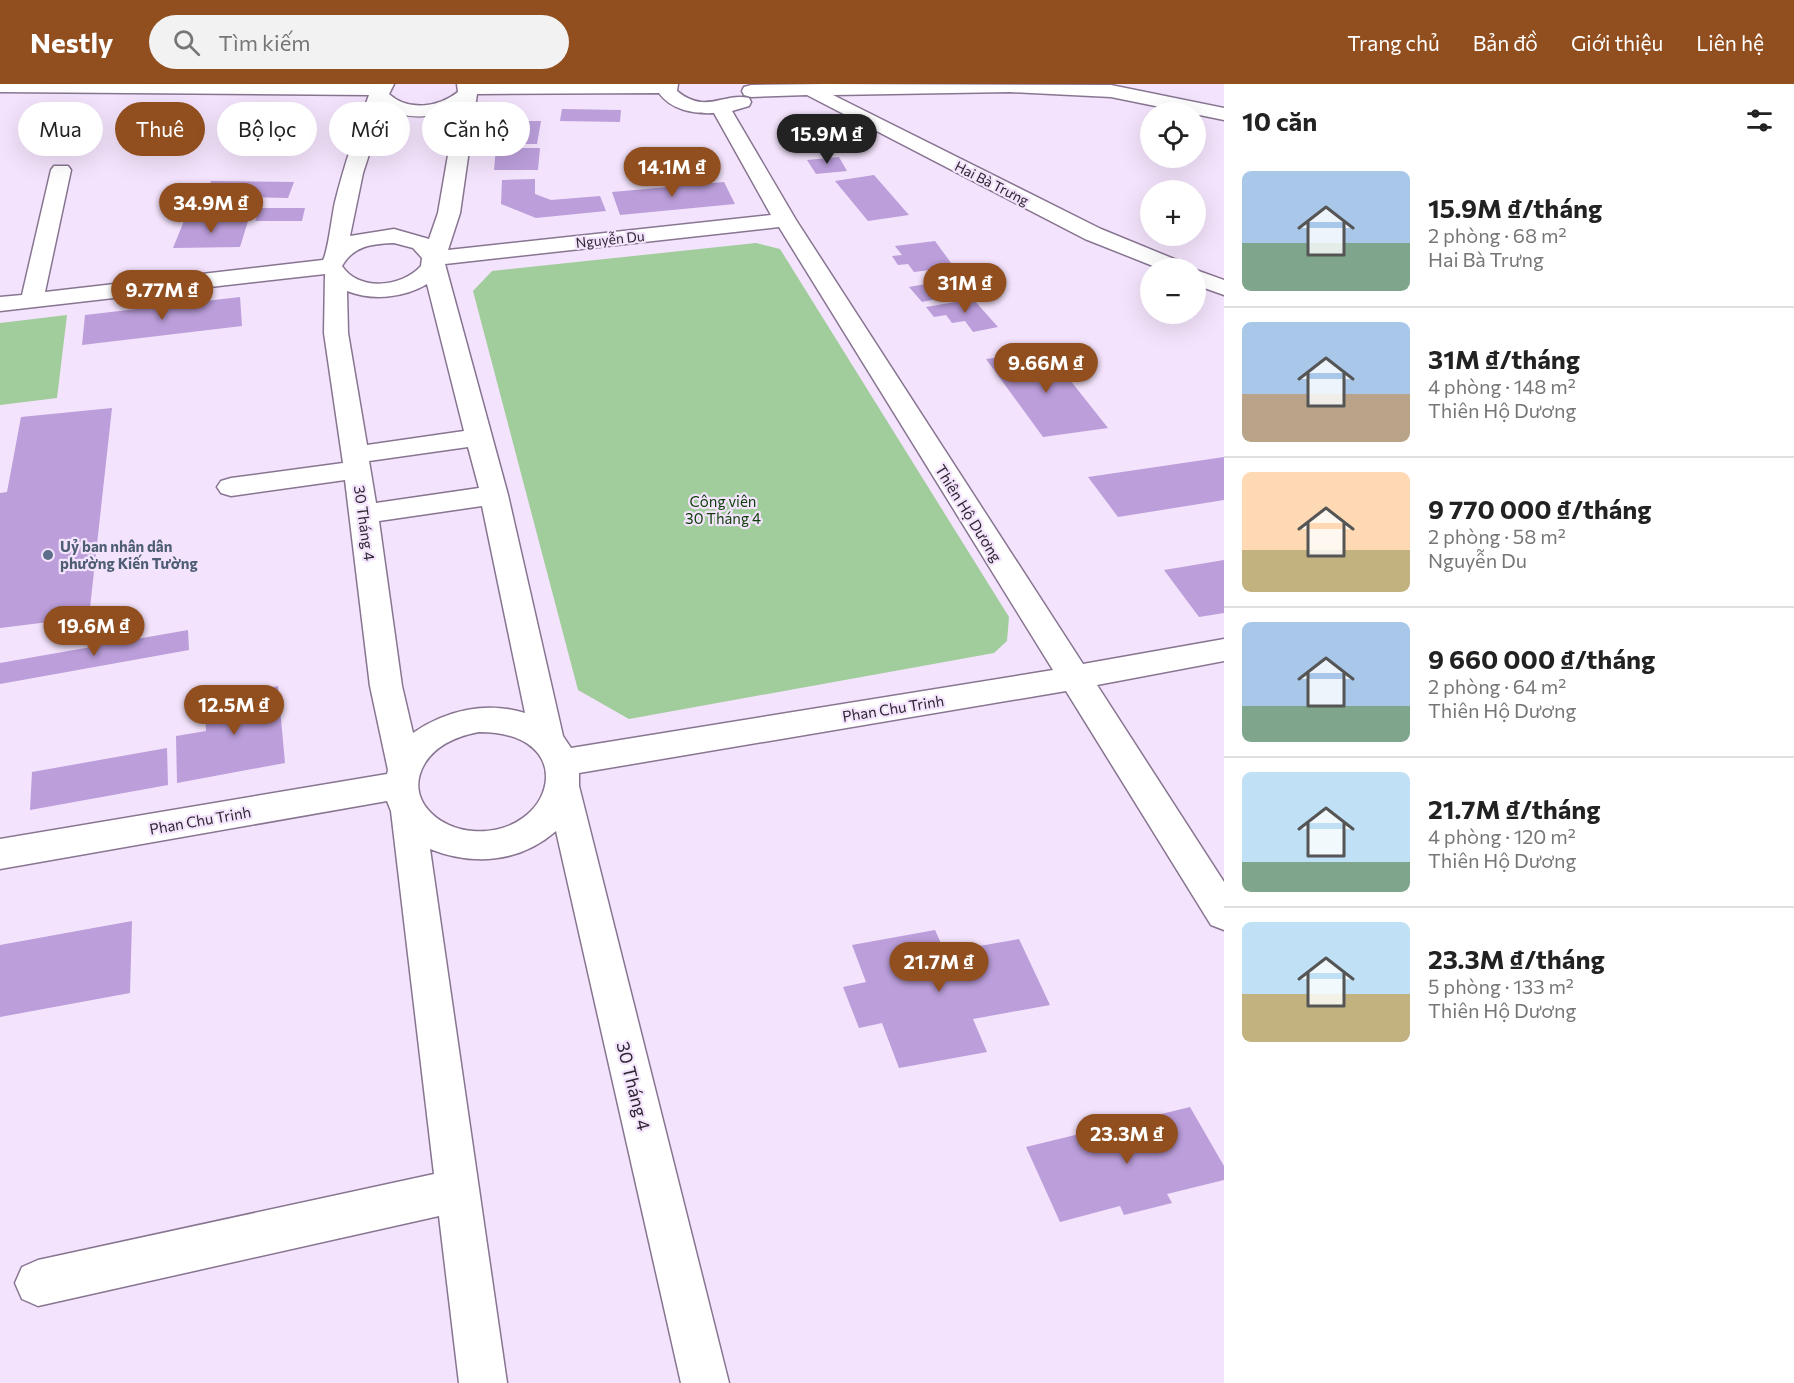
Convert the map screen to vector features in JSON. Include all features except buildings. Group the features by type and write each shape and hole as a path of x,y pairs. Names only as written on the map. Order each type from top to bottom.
{"street":[{"path":"0,86 381,90 385,103 397,108 432,110 461,100 468,87"},
{"path":"468,87 668,86 668,93 682,103 700,107 720,107 743,102 749,97 750,87 811,91 1022,86 1111,92 1224,114"},
{"path":"334,266 349,285 368,289 389,289 410,284 425,275 434,261 449,213 468,87"},
{"name":"30 Tháng 4","path":"381,90 341,216 334,266 336,333 364,514 386,686 404,788 483,1383"},
{"name":"Hai Bà Trưng","path":"811,91 1093,234 1152,258"},
{"name":"Thiên Hộ Dương","path":"720,107 785,220 1224,914"},
{"path":"32,300 61,170"},
{"name":"Nguyễn Du","path":"434,261 785,220"},
{"path":"0,304 334,266 361,240 394,236 422,244 431,251 434,261"},
{"name":"30 Tháng 4","path":"434,261 480,437 705,1383"},
{"path":"1206,281 1224,288"},
{"path":"231,487 480,437"},
{"path":"364,514 494,495"},
{"name":"Phan Chu Trinh","path":"557,764 1073,678 1224,650"},
{"path":"486,718 520,724 557,764 546,819 513,840 472,847 433,837 404,788 422,742 452,725 486,718"},
{"name":"Phan Chu Trinh","path":"0,854 404,788"},
{"path":"38,1283 457,1190"}],"green space":[{"name":"Công viên 30 Tháng 4","path":"756,243 780,249 1009,617 1007,641 994,653 629,719 578,690 473,291 492,271"},
{"path":"67,315 57,398 0,405 0,323"}],"place":[{"name":"Uỷ ban nhân dân phường Kiến Tường","path":"48,555"}]}
